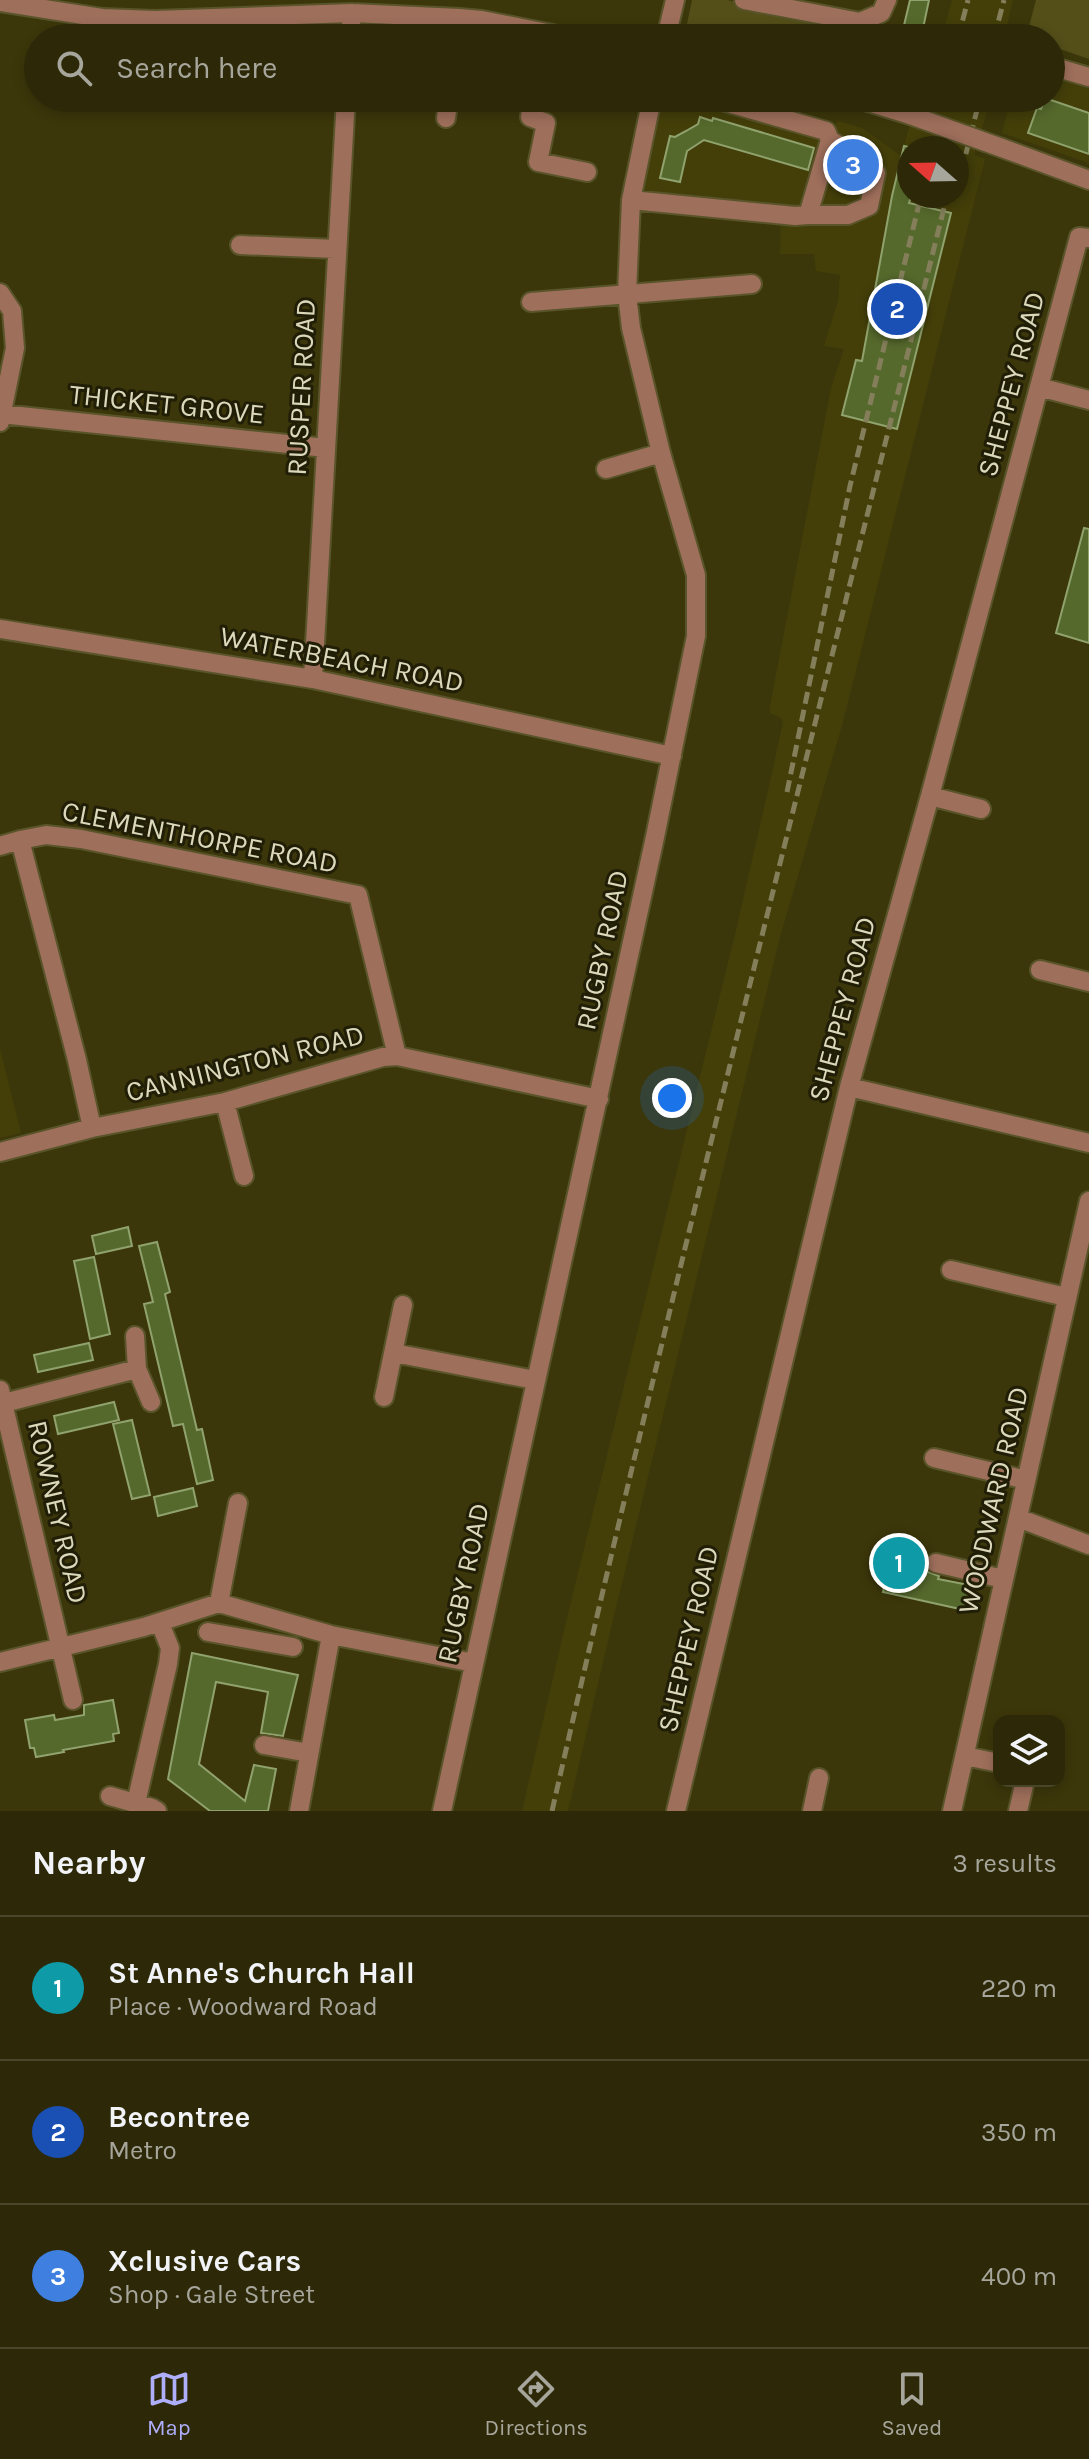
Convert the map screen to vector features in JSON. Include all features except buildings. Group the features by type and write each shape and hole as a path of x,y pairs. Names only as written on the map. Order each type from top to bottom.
{"street":[{"path":"669,24 675,0"},
{"path":"744,0 860,22 881,13 887,0"},
{"path":"0,3 102,18 155,20 352,13 459,18 499,24"},
{"path":"351,24 352,13"},
{"path":"458,24 459,18"},
{"path":"1065,70 1089,77"},
{"name":"RUSPER ROAD","path":"313,679 345,112"},
{"path":"446,118 447,112"},
{"path":"531,112 530,117 546,123 538,162 587,172"},
{"name":"RUGBY ROAD","path":"442,1811 599,1099 696,636 696,575 661,453 631,328 627,294 631,200 649,112"},
{"path":"631,200 795,216 848,215 869,206 876,173 859,158 830,140 826,131 760,112"},
{"path":"900,112 1089,180"},
{"path":"808,215 830,140"},
{"name":"SHEPPEY ROAD","path":"676,1811 849,1087 1079,237 1089,238"},
{"path":"240,245 336,249"},
{"path":"531,302 752,284"},
{"path":"0,293 12,311 15,348 1,418"},
{"path":"1039,387 1089,400"},
{"name":"THICKET GROVE","path":"1,418 326,448"},
{"path":"606,469 661,453"},
{"name":"WATERBEACH ROAD","path":"0,629 313,679 672,756"},
{"path":"930,796 981,809"},
{"name":"CLEMENTHORPE ROAD","path":"92,1128 20,840 46,835 81,839 358,895 397,1056"},
{"path":"0,846 20,840"},
{"path":"1040,970 1089,982"},
{"name":"CANNINGTON ROAD","path":"0,1149 225,1102 383,1057 397,1056 599,1099"},
{"path":"849,1087 1089,1143"},
{"path":"225,1102 244,1176"},
{"name":"WOODWARD ROAD","path":"952,1811 1089,1201"},
{"path":"951,1270 1066,1297"},
{"path":"384,1397 403,1305"},
{"path":"135,1336 137,1369 151,1402"},
{"path":"394,1353 535,1380"},
{"path":"2,1396 137,1369"},
{"name":"ROWNEY ROAD","path":"2,1396 73,1700"},
{"path":"934,1458 1026,1480"},
{"path":"219,1603 238,1503"},
{"path":"1018,1518 1089,1545"},
{"path":"936,1563 1003,1579"},
{"path":"0,1662 160,1623 219,1603 331,1635 474,1663"},
{"path":"268,1642 273,1619"},
{"path":"136,1803 168,1664 170,1648 160,1623"},
{"path":"208,1632 293,1647"},
{"path":"299,1811 331,1635"},
{"path":"264,1745 309,1753"},
{"path":"965,1756 993,1762"},
{"path":"812,1811 819,1778"},
{"path":"1018,1811 1024,1787"},
{"path":"110,1796 157,1811"}],"shaded area":[{"path":"692,0 727,0 843,24 687,24"},
{"path":"952,0 1013,0 1007,24 946,24"},
{"path":"1036,0 1089,0 1089,59 1065,51 1065,24 1030,24"},
{"path":"1065,60 1089,68 1089,163 1002,133 1007,112 1065,112"},
{"path":"656,112 734,112 819,136 839,121 864,129 897,153 897,208 969,208 969,136 907,136 913,112 987,112 974,155 985,159 843,722 780,937 568,1811 522,1811 772,773 783,722 770,713 770,706 831,388 844,349 824,346 838,301 840,275 816,271 814,254 780,254 781,208 644,192 642,187"},
{"path":"0,1049 21,1133 0,1138"}],"railway":[{"path":"962,24 968,0"},
{"path":"998,24 1004,0"},
{"path":"969,142 976,112"},
{"path":"787,792 850,486 918,208"},
{"path":"552,1811 696,1205 944,208"}],"place":[{"name":"Xclusive Cars","path":"853,165"},
{"name":"Becontree","path":"897,309"},
{"name":"St Anne's Church Hall","path":"899,1563"}]}
